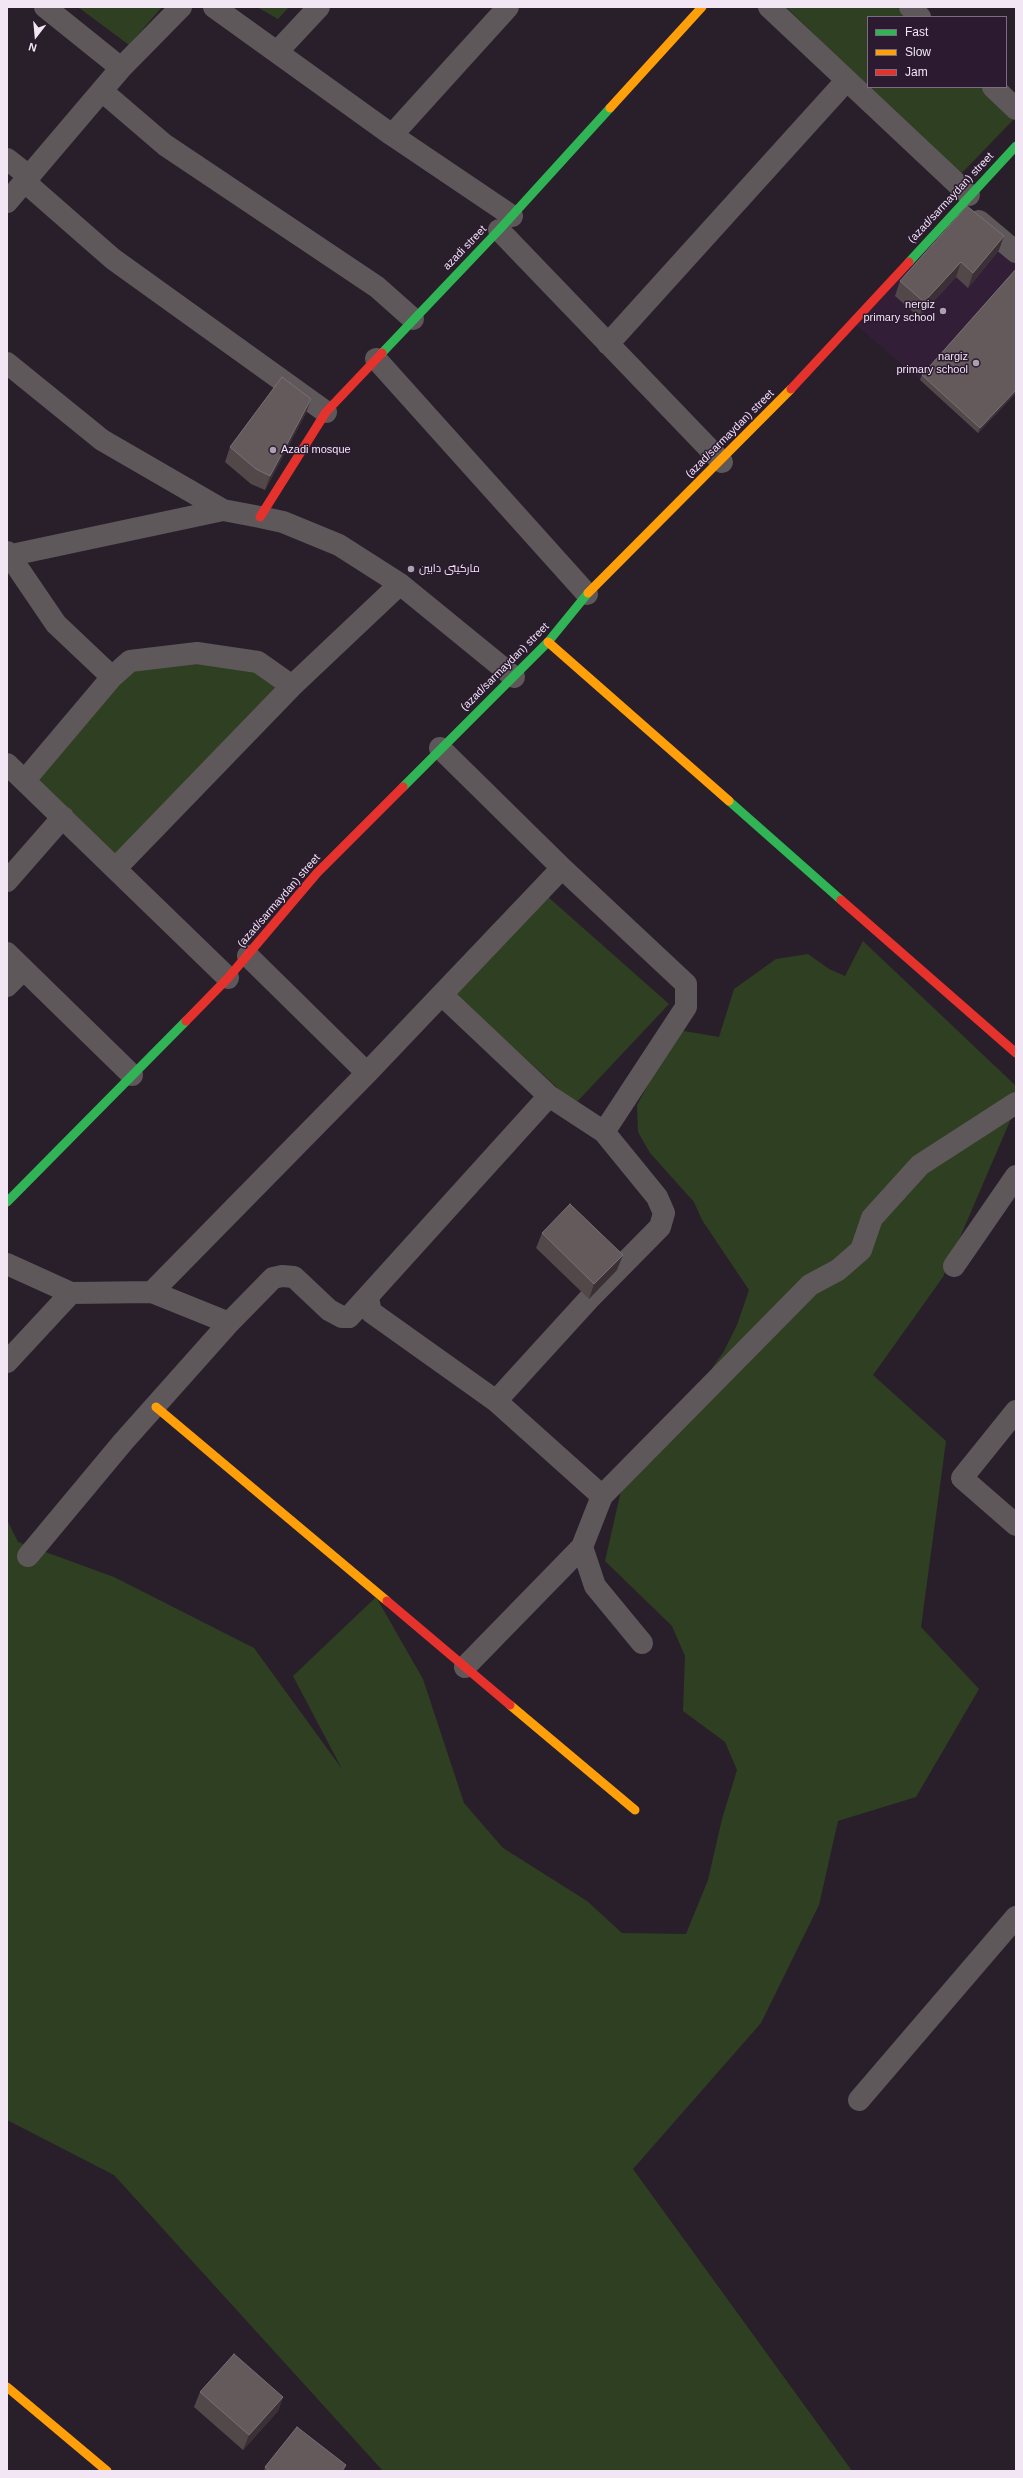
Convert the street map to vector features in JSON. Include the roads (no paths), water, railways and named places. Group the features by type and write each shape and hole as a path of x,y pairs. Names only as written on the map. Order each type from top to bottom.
{"street":[{"path":"45,7 121,68"},
{"path":"7,202 121,68 181,7"},
{"path":"214,7 392,135 505,223 608,344 722,462"},
{"path":"277,52 319,7"},
{"path":"392,135 508,7"},
{"name":"azadi street","path":"260,517 326,412 413,318 505,223 702,7"},
{"path":"769,7 846,81 1016,252"},
{"path":"910,7 919,16"},
{"path":"608,344 846,81"},
{"path":"994,88 1016,109"},
{"path":"102,91 165,145 378,287 413,318"},
{"name":"(azad/sarmaydan) street","path":"7,1202 228,978 317,873 440,748 548,642 587,594 722,462 964,200 1016,146"},
{"path":"7,159 27,180 113,259 326,412"},
{"path":"376,359 587,594"},
{"path":"7,363 102,440 223,510 283,522 339,545 400,584 514,677"},
{"path":"112,677 56,624 8,554 223,510"},
{"path":"116,868 292,686 400,584"},
{"path":"548,642 1016,1053"},
{"path":"25,780 112,677 130,661 197,653 258,662 292,686"},
{"path":"440,748 562,868 686,984 686,1007 604,1132"},
{"path":"7,764 228,978"},
{"path":"7,881 63,817"},
{"path":"152,1292 367,1073 562,868"},
{"path":"7,953 132,1075"},
{"path":"248,956 367,1073"},
{"path":"7,986 23,970"},
{"path":"442,995 549,1096 604,1132 657,1197 664,1213 660,1227 589,1299 496,1401"},
{"path":"225,1327 272,1278 277,1277 294,1277 329,1310 342,1317 349,1317 368,1298 375,1285 549,1096"},
{"path":"465,1667 582,1547 602,1496 810,1285 838,1270 862,1250 872,1218 920,1165 1016,1103"},
{"path":"954,1266 1016,1176"},
{"path":"7,1264 71,1293 152,1292 229,1322 156,1407 123,1442 28,1556"},
{"path":"7,1362 71,1293"},
{"path":"368,1298 371,1312 496,1401 602,1496"},
{"path":"156,1407 635,1810"},
{"path":"1016,1411 962,1478 1016,1525"},
{"path":"582,1547 595,1586 642,1643"},
{"path":"859,2100 1016,1917"},
{"path":"7,2387 107,2471"}],"place":[{"name":"nergiz primary school","path":"943,311"},
{"name":"nargiz primary school","path":"976,363"},
{"name":"Azadi mosque","path":"273,450"},
{"name":"ماركيتى دابين","path":"411,569"}]}
